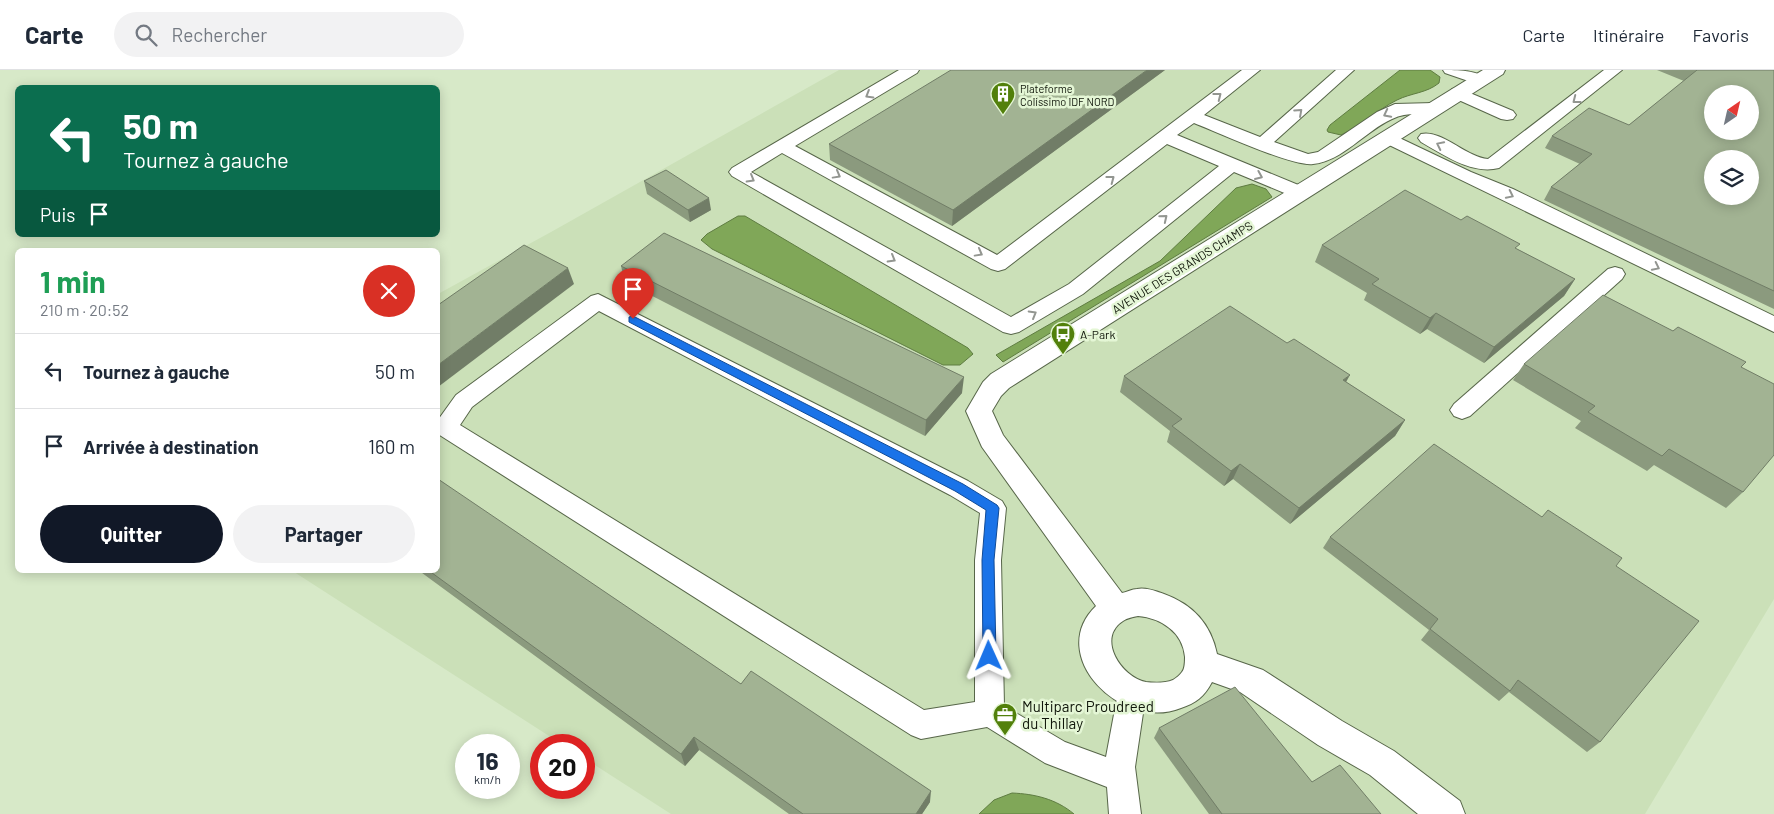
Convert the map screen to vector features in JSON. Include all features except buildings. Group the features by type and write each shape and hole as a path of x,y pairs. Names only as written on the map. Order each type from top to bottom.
{"main road":[{"name":"AVENUE DES GRANDS CHAMPS","path":"1115,608 992,440 979,411 992,389 1000,381 1292,190 1396,133 1488,75"},
{"path":"1138,602 1150,603 1174,613 1189,626 1199,641 1202,664 1199,675 1192,684 1178,694 1159,698 1132,693 1120,686 1101,667 1096,656 1094,638 1099,623 1106,614 1115,608 1138,602"},
{"path":"1202,664 1251,681 1330,733 1382,763 1447,814"},
{"path":"1330,733 1347,758 1416,814"}],"lane":[{"path":"911,70 738,172 1010,327 1076,289 1232,164"},
{"path":"782,146 998,264 1252,70"},
{"path":"1262,144 1346,70"},
{"path":"1451,70 1488,75"},
{"path":"1396,133 1487,166 1493,164 1614,70"},
{"path":"1458,93 1507,114"},
{"path":"1192,116 1262,144 1306,159 1314,159 1324,156 1383,116 1401,108 1434,108"},
{"path":"1396,133 1465,176 1506,192 1774,325"},
{"path":"1166,137 1292,190 1314,159"},
{"path":"1462,410 1615,274"},
{"path":"990,713 988,560 992,508 959,488 598,302 464,401 445,427 921,725 990,713 1056,753 1121,778"},
{"path":"1125,814 1120,767 1132,693"}],"shaded area":[{"path":"839,70 1467,70 1475,73 1480,70 1774,70 1774,599 1645,814 671,814 595,765 595,734 546,734 296,573 440,573 440,293"},
{"path":"1400,70 1430,70 1440,77 1439,83 1429,89 1397,100 1341,135 1328,132 1327,130 1330,125"},
{"path":"1252,184 1266,189 1272,197 1003,362 996,355 1160,261 1236,188"},
{"path":"738,216 745,216 968,348 973,354 960,365 943,365 712,249 701,240 707,234"},
{"path":"1012,793 1045,798 1074,814 979,814 994,800"}],"place":[{"name":"Plateforme Colissimo IDF NORD","path":"1003,115"},
{"name":"A-Park","path":"1063,355"},
{"name":"Multiparc Proudreed du Thillay","path":"1005,736"}],"route":[{"path":"633,319 959,488 992,508 988,560 989,656"}]}
